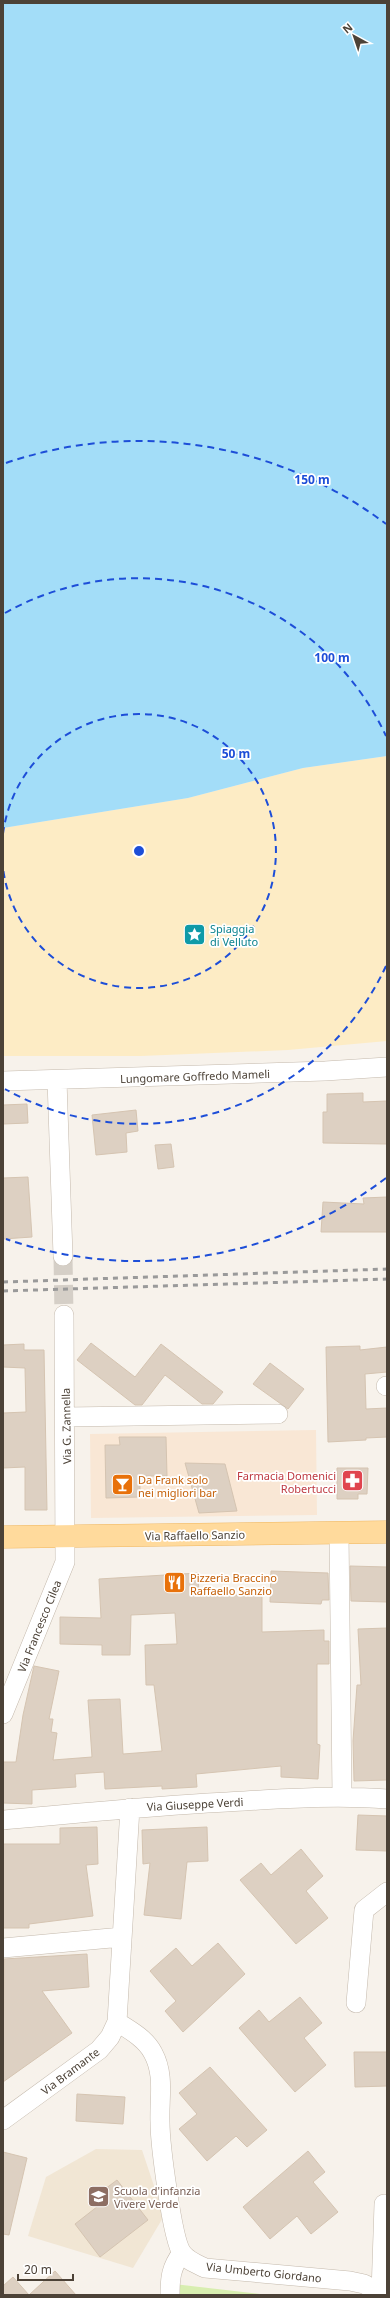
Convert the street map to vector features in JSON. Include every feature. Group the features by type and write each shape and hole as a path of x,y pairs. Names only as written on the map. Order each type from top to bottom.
{"main road":[{"name":"Via Raffaello Sanzio","path":"3,1537 387,1532"}],"street":[{"name":"Lungomare Goffredo Mameli","path":"3,1081 325,1071 387,1067"},
{"path":"57,1080 63,1256"},
{"name":"Via G. Zannella","path":"64,1315 67,1537"},
{"path":"66,1418 278,1414"},
{"path":"339,1533 342,1796"},
{"name":"Via Francesco Cilea","path":"3,1714 65,1562 67,1537"},
{"name":"Via Giuseppe Verdi","path":"3,1820 130,1808 342,1796 387,1799"},
{"name":"Via Bramante","path":"3,2120 99,2050 110,2037 117,2022 130,1808"},
{"path":"356,2002 364,1910 387,1892"},
{"path":"3,1948 122,1937"},
{"path":"117,2022 136,2033 153,2052 161,2076 160,2123 175,2234 182,2253 174,2263 170,2275 170,2295"},
{"path":"383,2294 384,2204"},
{"name":"Via Umberto Giordano","path":"182,2253 191,2262 205,2268 350,2280 364,2284 383,2294"}],"shaded area":[{"path":"316,1430 317,1515 91,1518 90,1434"},
{"name":"Scuola d'infanzia Vivere Verde","path":"96,2149 142,2150 164,2216 133,2268 28,2236 46,2177"}],"green space":[{"path":"174,2284 268,2295 174,2295"}],"sand":[{"name":"Spiaggia di Velluto","path":"387,756 387,1041 288,1050 141,1056 3,1056 3,828 188,798 303,768"}],"water":[{"path":"3,3 387,3 387,756 303,768 188,798 3,828"}],"building":[{"path":"363,1093 363,1102 387,1101 387,1144 323,1143 323,1112 327,1112 327,1094"},
{"path":"27,1104 28,1123 3,1124 3,1105"},
{"path":"136,1110 138,1131 126,1133 127,1152 96,1155 92,1115"},
{"path":"171,1144 174,1167 158,1169 155,1145"},
{"path":"28,1177 32,1237 3,1239 3,1178"},
{"path":"387,1197 387,1232 321,1232 323,1202 364,1204 363,1198"},
{"path":"91,1343 135,1377 161,1344 223,1392 213,1404 202,1404 165,1375 142,1405 135,1405 77,1360"},
{"path":"24,1344 24,1350 44,1350 47,1510 25,1510 25,1467 3,1468 3,1413 26,1412 25,1368 3,1367 3,1345"},
{"path":"360,1346 360,1350 387,1347 387,1372 365,1374 366,1409 387,1408 387,1437 366,1438 366,1440 328,1442 326,1347"},
{"path":"270,1363 304,1389 288,1409 253,1384"},
{"path":"119,1437 166,1437 167,1476 140,1476 140,1497 106,1498 105,1445 120,1445"},
{"path":"185,1463 225,1464 237,1511 199,1513"},
{"name":"Farmacia Domenici Robertucci","path":"337,1468 368,1468 367,1494 358,1494 358,1499 337,1499"},
{"path":"350,1566 387,1567 387,1602 351,1601"},
{"path":"271,1571 328,1573 329,1600 322,1600 321,1604 270,1602"},
{"path":"198,1573 199,1594 262,1596 262,1632 324,1630 324,1641 329,1641 329,1664 317,1664 317,1744 320,1745 318,1779 281,1777 281,1766 196,1774 197,1787 162,1789 162,1786 105,1789 104,1772 75,1774 76,1787 32,1790 32,1804 3,1803 3,1762 16,1762 23,1715 34,1666 59,1671 49,1719 53,1719 51,1732 57,1733 53,1760 92,1757 88,1700 120,1699 123,1754 162,1751 154,1685 146,1685 145,1645 177,1644 175,1613 131,1615 130,1655 102,1655 102,1645 60,1644 60,1617 101,1618 99,1579"},
{"path":"387,1628 387,1780 354,1781 353,1741 357,1685 361,1685 358,1629"},
{"path":"358,1815 387,1816 387,1851 356,1850"},
{"path":"97,1827 98,1864 86,1865 93,1916 29,1924 29,1928 3,1928 3,1844 60,1844 60,1828"},
{"path":"207,1827 208,1861 187,1862 181,1919 144,1915 150,1863 143,1864 142,1830"},
{"path":"301,1849 323,1876 306,1891 328,1918 296,1944 240,1880 261,1863 271,1875"},
{"path":"218,1943 245,1974 183,2032 165,2011 176,2001 150,1971 176,1948 192,1966"},
{"path":"87,1954 89,1987 42,1991 72,2033 3,2082 4,1959"},
{"path":"300,1997 322,2023 304,2038 326,2065 295,2092 239,2028 259,2010 269,2022"},
{"path":"354,2052 387,2052 387,2086 355,2087"},
{"path":"210,2067 267,2130 247,2147 236,2136 207,2161 179,2129 197,2114 179,2093"},
{"path":"77,2094 125,2097 123,2124 76,2121"},
{"path":"308,2151 325,2172 313,2182 338,2212 311,2234 297,2216 270,2239 243,2207"},
{"path":"3,2152 27,2158 9,2235 3,2234"},
{"path":"117,2180 148,2220 100,2257 75,2224 107,2199 101,2192"},
{"path":"55,2271 76,2295 29,2295"},
{"path":"13,2277 29,2295 3,2295 3,2286"}],"tunnel":[{"path":"63,1256 64,1315"}],"railway":[{"path":"3,1282 387,1269"},
{"path":"3,1291 387,1279"}],"place":[{"name":"Spiaggia di Velluto","path":"195,934"},
{"name":"Farmacia Domenici Robertucci","path":"352,1481"},
{"name":"Da Frank solo nei migliori bar","path":"123,1485"},
{"name":"Pizzeria Braccino Raffaello Sanzio","path":"174,1583"},
{"name":"Scuola d'infanzia Vivere Verde","path":"99,2196"}]}
